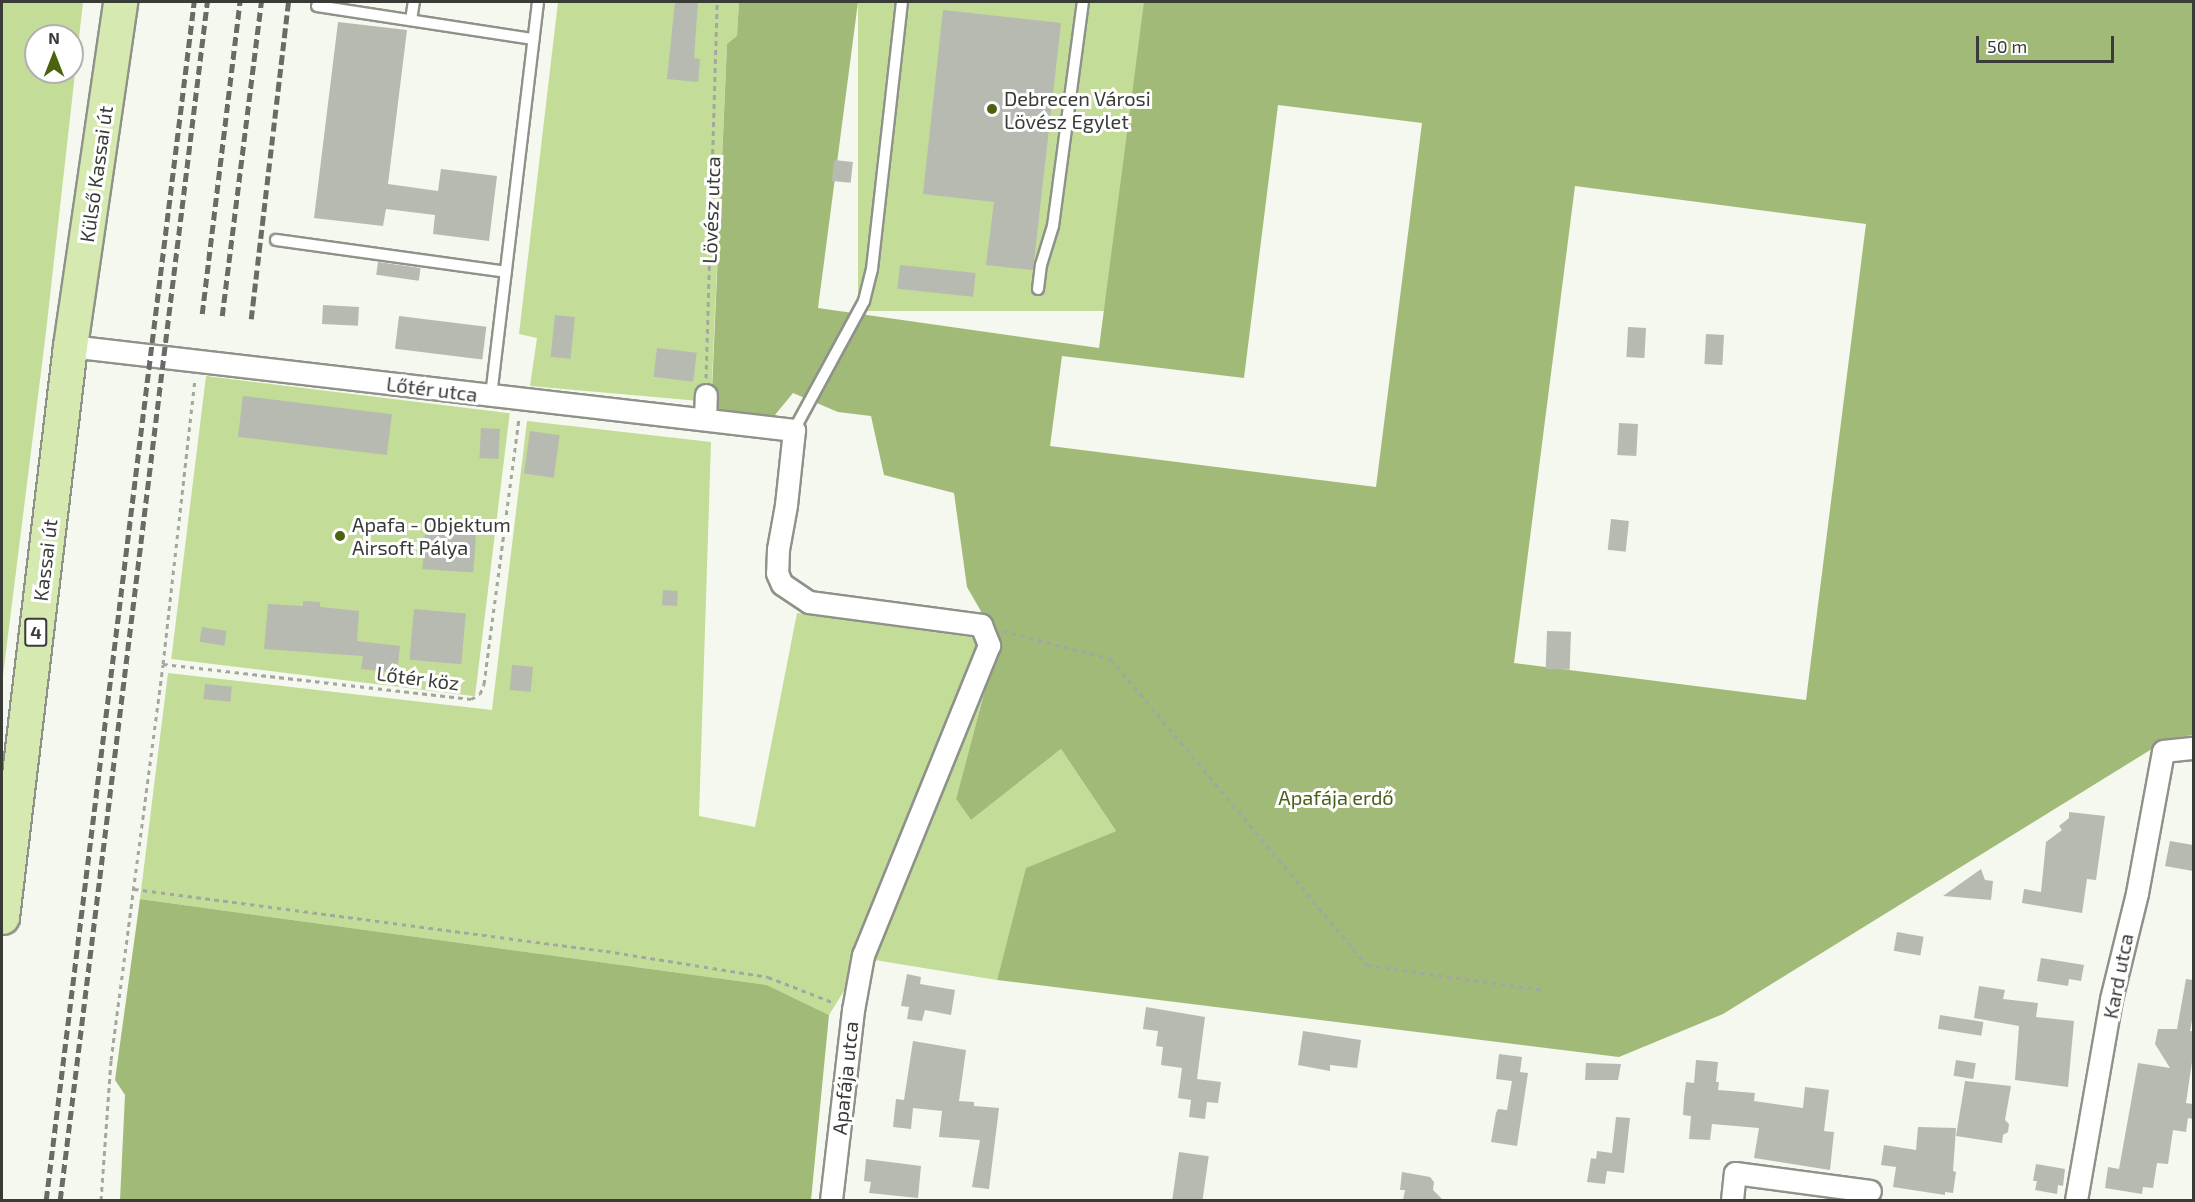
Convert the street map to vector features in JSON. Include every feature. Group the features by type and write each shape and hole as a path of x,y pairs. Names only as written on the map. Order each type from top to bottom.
{"main road":[{"name":"Külső Kassai út","path":"70,346 120,2"},
{"name":"Kassai út","path":"2,918 70,346"}],"street":[{"name":"Lőtér utca","path":"70,346 794,430"},
{"path":"705,419 706,395"},
{"path":"794,430 786,505 778,549 777,573 782,584 809,602 981,625"},
{"name":"Apafája utca","path":"831,1200 853,1010 862,955 989,645 981,625"},
{"name":"Kard utca","path":"2076,1200 2111,999 2137,893 2163,751 2193,748"},
{"path":"1732,1200 1735,1173 1870,1191"}],"lane":[{"path":"411,20 414,2"},
{"path":"491,396 538,2"},
{"path":"794,430 864,301 872,269 902,2"},
{"path":"1038,290 1041,265 1053,226 1083,2"},
{"path":"317,6 533,39"},
{"path":"276,240 506,272"}],"path":[{"name":"Lövész utca","path":"706,395 717,2"},
{"path":"101,1200 111,1060 163,664 197,362"},
{"name":"Lőtér köz","path":"163,664 471,699 480,694 484,684 521,399"},
{"path":"981,625 1111,659 1367,965 1543,990"},
{"path":"134,889 606,951 745,973 768,977 853,1010"}],"green space":[{"path":"2,2 83,2 81,24 24,24 24,84 74,84 46,332 2,683"},
{"path":"558,2 739,2 737,37 727,44 711,402 530,386 537,338 519,334"},
{"name":"Apafája erdő","path":"739,2 858,2 818,308 1099,348 1144,2 2193,2 2193,735 2168,739 1723,1014 1619,1057 997,980 1026,868 1116,831 1061,749 971,820 956,799 998,641 967,587 954,493 884,475 871,416 838,412 793,393 770,421 711,414 727,44 737,36","holes":["1278,105 1422,123 1376,487 1050,446 1062,356 1244,378","1575,186 1866,224 1806,700 1514,663"]},
{"path":"858,2 1144,2 1144,311 858,311"},
{"name":"Apafa - Objektum Airsoft Pálya","path":"206,376 510,413 475,696 171,659"},
{"path":"527,421 711,442 699,816 755,827 797,613 998,641 956,799 971,820 1061,749 1116,831 1027,868 997,980 850,956 847,986 829,1015 767,985 140,899 168,673 492,710"},
{"path":"140,899 767,985 829,1015 811,1200 120,1200 125,1095 115,1080"}],"building":[{"path":"675,2 698,2 694,58 700,59 698,82 667,79"},
{"name":"Debrecen Városi Lövész Egylet","path":"943,10 1061,23 1033,270 986,265 994,202 923,194"},
{"path":"338,22 407,30 388,184 438,191 441,169 497,176 489,241 433,234 435,215 386,209 383,226 314,218"},
{"path":"834,160 853,162 851,183 832,181"},
{"path":"378,262 421,268 419,281 376,275"},
{"path":"900,265 976,273 973,297 897,289"},
{"path":"323,305 359,307 358,326 322,324"},
{"path":"555,315 575,317 571,359 551,357"},
{"path":"399,316 486,327 482,359 395,349"},
{"path":"1628,327 1646,328 1644,358 1626,357"},
{"path":"1706,334 1724,335 1722,365 1704,364"},
{"path":"657,348 697,353 693,382 653,377"},
{"path":"243,396 392,414 387,455 238,437"},
{"path":"1619,423 1638,424 1636,456 1617,455"},
{"path":"481,428 500,429 498,459 479,458"},
{"path":"530,431 560,435 554,478 524,474"},
{"path":"426,518 477,522 473,572 422,569"},
{"path":"1611,519 1629,521 1626,552 1608,550"},
{"path":"663,590 678,591 677,606 662,605"},
{"path":"303,601 320,602 320,607 359,611 357,641 400,646 397,673 361,669 363,656 264,649 268,604 303,606"},
{"path":"414,609 466,614 461,664 410,660"},
{"path":"202,627 227,631 224,646 200,642"},
{"path":"1547,631 1571,632 1570,670 1546,669"},
{"path":"512,665 533,667 531,692 510,690"},
{"path":"205,684 232,687 230,702 203,699"},
{"path":"2069,812 2105,816 2096,880 2087,879 2082,913 2022,903 2024,889 2041,892 2046,842 2062,830 2059,826 2069,818"},
{"path":"2170,841 2193,845 2193,871 2165,866"},
{"path":"1981,869 1985,880 1993,881 1991,900 1943,896"},
{"path":"1897,932 1924,937 1920,955 1894,951"},
{"path":"2041,958 2084,965 2081,981 2069,979 2068,986 2037,981"},
{"path":"907,974 921,977 920,984 955,990 951,1015 925,1010 922,1021 907,1019 909,1007 901,1006"},
{"path":"2186,979 2193,980 2193,1015 2190,1031 2193,1031 2193,1055 2186,1103 2193,1104 2193,1119 2188,1118 2186,1132 2173,1130 2168,1164 2157,1163 2153,1188 2143,1187 2142,1194 2105,1188 2108,1167 2119,1169 2138,1063 2170,1068 2155,1044 2158,1029 2177,1029"},
{"path":"1979,986 2005,990 2003,999 2038,1003 2036,1017 2074,1021 2068,1087 2015,1080 2019,1026 1974,1018"},
{"path":"1146,1007 1205,1017 1197,1079 1221,1082 1218,1103 1207,1102 1205,1119 1189,1117 1191,1100 1178,1098 1182,1068 1161,1065 1163,1047 1156,1046 1158,1031 1143,1029"},
{"path":"1940,1015 1983,1022 1981,1036 1938,1029"},
{"path":"1303,1031 1361,1040 1357,1068 1330,1065 1330,1071 1298,1065"},
{"path":"913,1041 966,1050 959,1101 974,1102 974,1106 999,1108 989,1189 972,1187 980,1140 939,1137 942,1111 913,1108 911,1129 893,1127 896,1099 904,1100"},
{"path":"1499,1054 1522,1057 1520,1072 1528,1073 1517,1146 1491,1142 1498,1109 1507,1110 1512,1081 1496,1079"},
{"path":"1696,1060 1718,1062 1716,1082 1719,1082 1718,1090 1755,1093 1754,1101 1803,1108 1805,1087 1829,1090 1824,1131 1834,1132 1830,1170 1754,1158 1759,1128 1712,1124 1710,1140 1689,1139 1691,1116 1683,1115 1684,1098 1686,1082 1694,1083"},
{"path":"1956,1060 1976,1063 1973,1079 1953,1076"},
{"path":"1586,1063 1621,1064 1618,1080 1585,1080"},
{"path":"1965,1081 2011,1086 2005,1120 2009,1124 2008,1132 2003,1135 2002,1143 1956,1136"},
{"path":"1616,1117 1630,1118 1624,1173 1607,1171 1605,1184 1587,1182 1591,1158 1596,1159 1597,1151 1612,1153"},
{"path":"1918,1127 1956,1128 1953,1171 1956,1172 1953,1193 1945,1192 1945,1195 1893,1187 1896,1167 1881,1165 1884,1145 1916,1150"},
{"path":"1179,1152 1209,1156 1203,1200 1172,1200"},
{"path":"866,1159 921,1166 918,1198 869,1193 871,1182 864,1181"},
{"path":"2036,1164 2065,1169 2063,1186 2058,1185 2057,1194 2035,1190 2037,1181 2033,1181"},
{"path":"1402,1172 1430,1177 1434,1182 1433,1190 1443,1200 1403,1200 1405,1190 1400,1190"}],"railway":[{"path":"46,1200 194,2"},
{"path":"60,1200 207,2"},
{"path":"202,314 240,2"},
{"path":"222,316 261,2"},
{"path":"251,319 288,2"}],"place":[{"name":"Debrecen Városi Lövész Egylet","path":"992,109"},
{"name":"Apafa - Objektum Airsoft Pálya","path":"340,536"}]}
